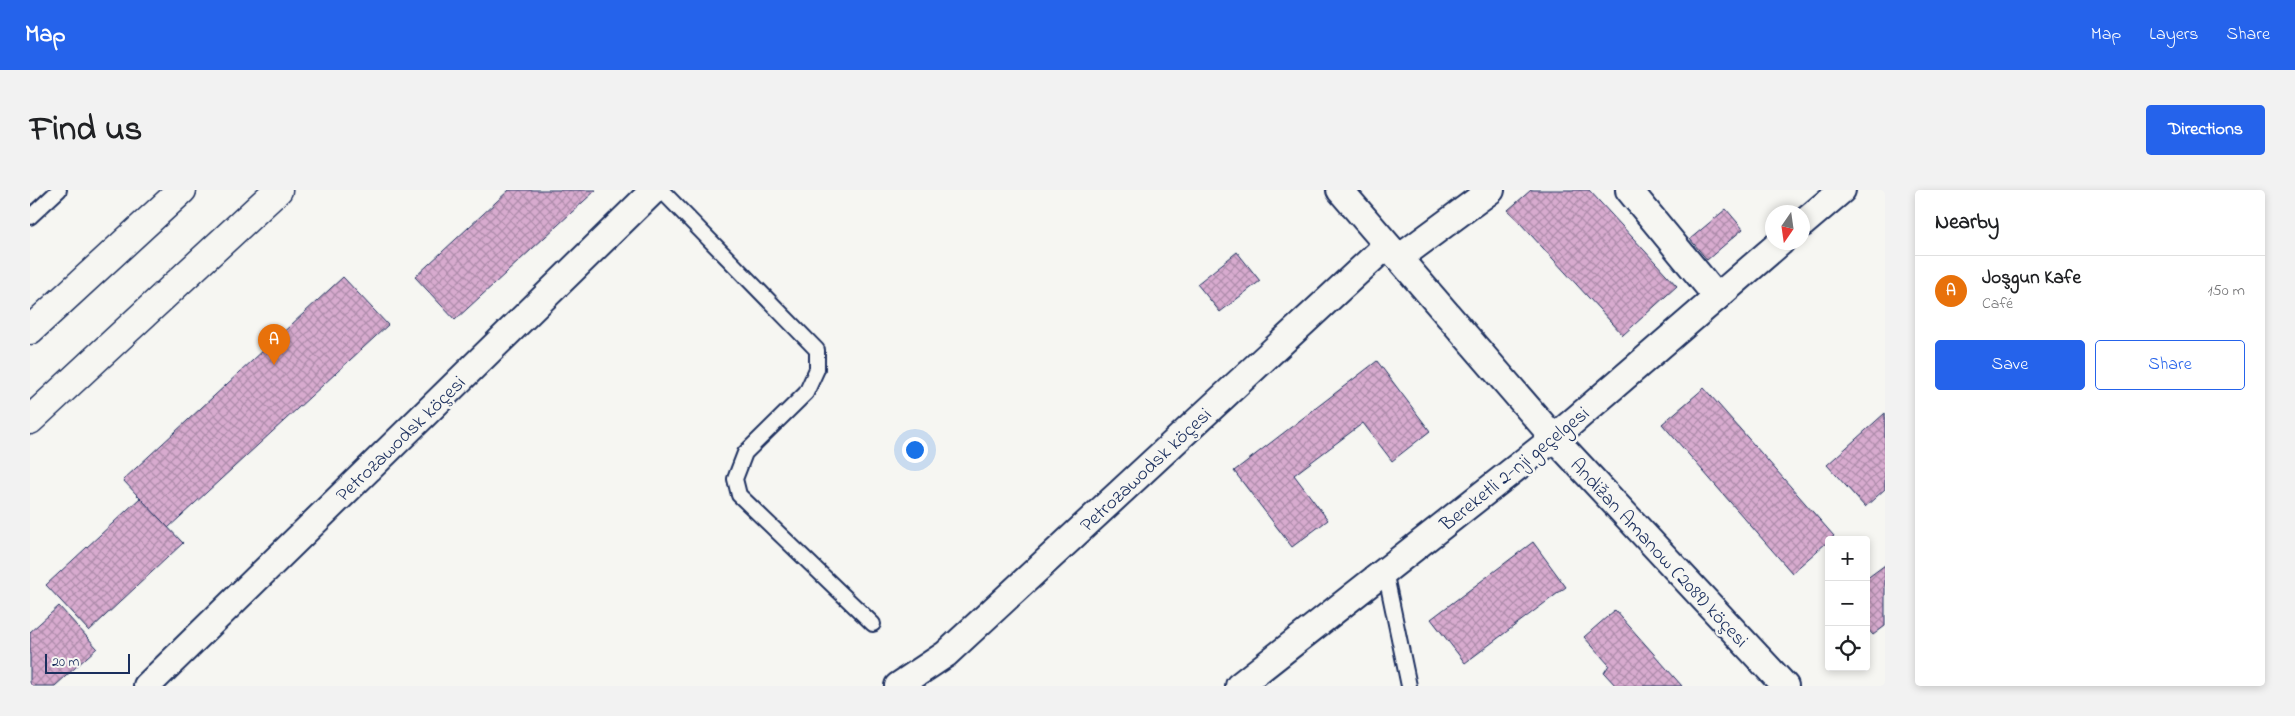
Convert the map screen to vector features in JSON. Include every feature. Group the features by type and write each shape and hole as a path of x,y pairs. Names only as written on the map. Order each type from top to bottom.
{"main road":[{"path":"30,330 182,190"},
{"path":"30,420 278,190"}],"street":[{"name":"Petrozawodsk köçesi","path":"147,686 654,190"},
{"name":"Andižan Amanow (2089) köçesi","path":"1340,190 1554,438 1785,686"},
{"name":"Petrozawodsk köçesi","path":"898,686 946,654 1393,252 1491,190"},
{"path":"1630,190 1717,298"},
{"path":"1810,217 1842,190"},
{"name":"Bereketli 2-nji geçelgesi","path":"1239,686 1554,438 1772,250"}],"lane":[{"path":"30,217 59,190"},
{"path":"661,190 817,350 817,369 806,393 744,453 735,479 739,495 873,624"},
{"path":"1385,571 1409,686"}],"building":[{"path":"509,190 596,190 455,320 415,277"},
{"path":"1531,190 1589,190 1677,286 1623,335 1508,210"},
{"path":"1726,209 1743,229 1707,260 1690,239"},
{"path":"1237,252 1260,281 1220,312 1197,284"},
{"path":"343,277 388,325 168,528 123,480"},
{"path":"1377,361 1430,431 1392,461 1363,423 1294,475 1328,520 1292,547 1234,471"},
{"path":"1704,388 1834,536 1825,536 1825,544 1792,573 1662,424"},
{"path":"1885,413 1885,489 1865,507 1827,465"},
{"path":"140,498 183,543 89,631 46,585"},
{"path":"1533,542 1566,587 1465,663 1431,619"},
{"path":"1885,565 1885,626 1873,635 1870,632 1870,576"},
{"path":"59,606 97,648 55,686 30,686 30,632"},
{"path":"1615,610 1682,686 1616,686 1604,673 1609,665 1584,637"}],"place":[{"name":"Joşgun Kafe","path":"274,365"}]}
